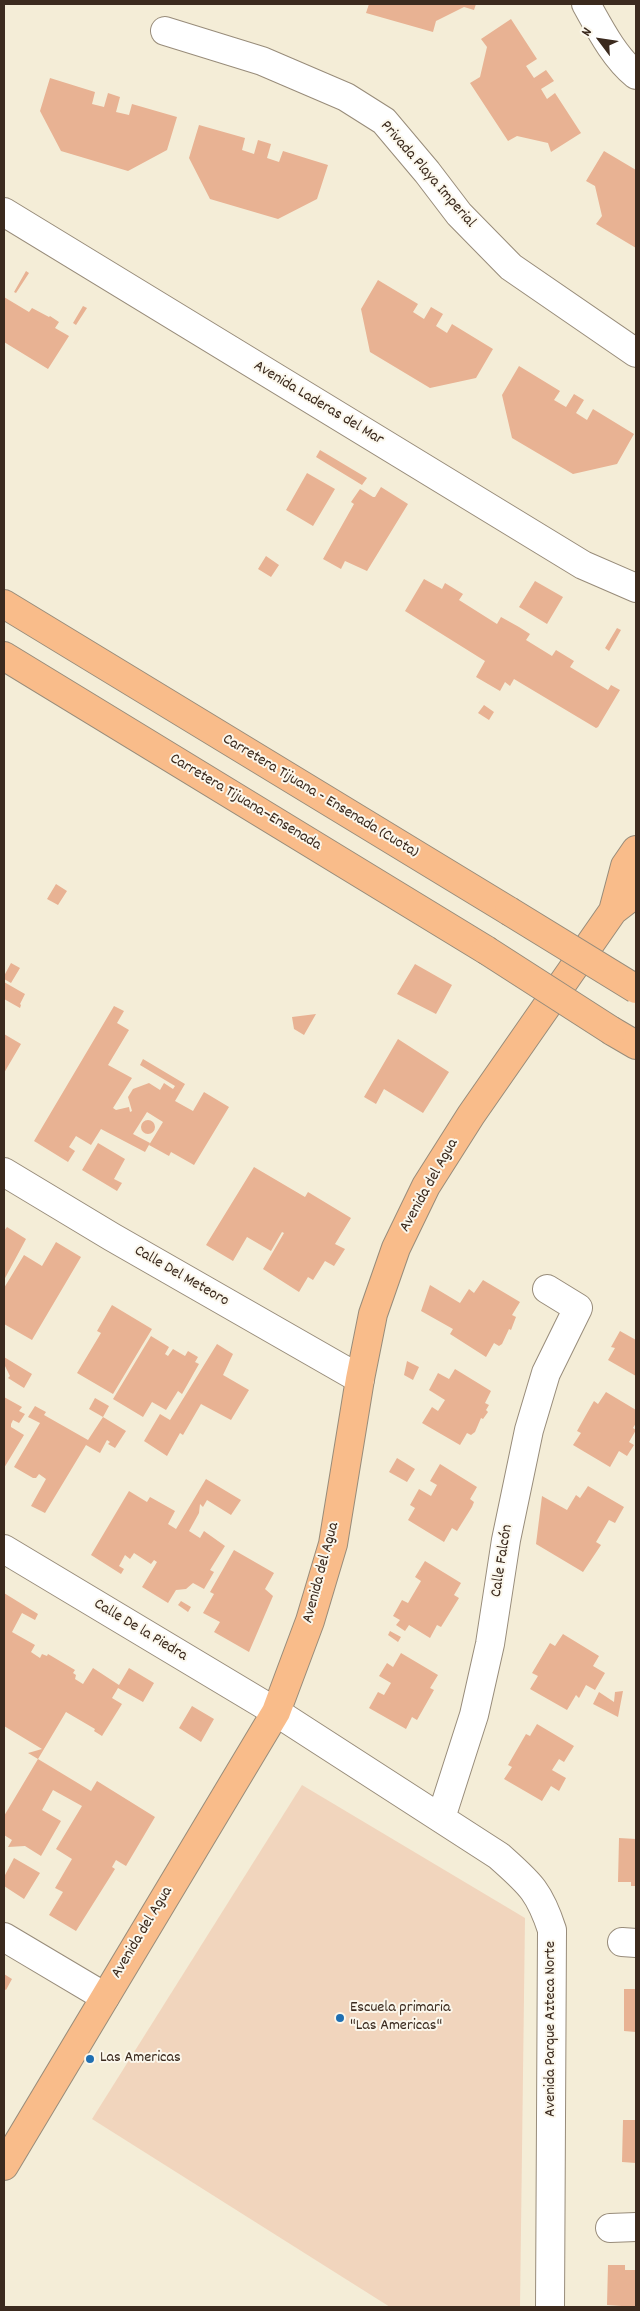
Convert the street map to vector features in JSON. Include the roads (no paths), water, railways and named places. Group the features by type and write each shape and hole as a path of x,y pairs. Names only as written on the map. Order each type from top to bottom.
{"main road":[{"name":"Carretera Tijuana - Ensenada (Cuota)","path":"4,604 636,989"},
{"name":"Carretera Tijuana–Ensenada","path":"4,656 486,950 636,1045"},
{"name":"Avenida del Agua","path":"613,911 625,866 636,850"},
{"name":"Avenida del Agua","path":"4,2166 276,1712 310,1621 333,1544 360,1379 373,1314 392,1258 426,1186 471,1115 613,911 636,893"}],"street":[{"path":"586,4 604,36 627,67 636,75"},
{"name":"Privada Playa Imperial","path":"165,31 271,65 346,98 384,121 459,214 511,267 636,353"},
{"name":"Avenida Laderas del Mar","path":"4,212 584,566 636,588"},
{"name":"Calle Del Meteoro","path":"4,1172 112,1237 360,1379"},
{"name":"Calle Falcón","path":"441,1818 457,1774 476,1706 490,1644 508,1530 529,1430 546,1373 578,1308 547,1290"},
{"name":"Calle De la Piedra","path":"4,1550 276,1712"},
{"name":"Avenida Parque Azteca Norte","path":"276,1712 499,1856 532,1885 544,1906 552,1930 550,2307"},
{"path":"4,1937 105,1997"}],"place":[{"name":"Escuela primaria \"Las Americas\"","path":"340,2018"},
{"name":"Las Americas","path":"90,2059"}]}
